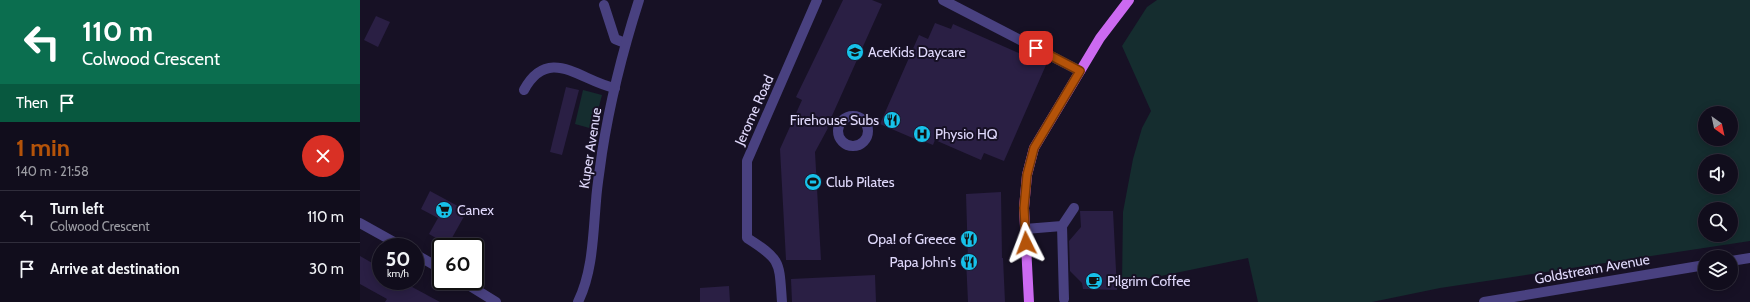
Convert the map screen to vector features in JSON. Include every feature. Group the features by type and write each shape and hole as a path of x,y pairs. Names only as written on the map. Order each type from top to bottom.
{"main road":[{"path":"1030,302 1024,208 1027,175 1034,148 1100,38 1129,0"}],"street":[{"name":"Kuper Avenue","path":"578,302 591,259 602,152 625,43 639,0"},
{"name":"Jerome Road","path":"782,302 780,270 774,259 770,253 747,238 747,161 817,0"},
{"path":"943,0 1080,71"},
{"path":"604,5 615,39 625,43"},
{"path":"524,90 530,78 546,69 555,68 571,70 606,86 615,88"},
{"path":"1064,299 1062,226 1074,208"},
{"path":"360,223 387,238"},
{"path":"1025,229 1062,226"},
{"path":"1738,260 1750,258"},
{"name":"Goldstream Avenue","path":"1484,302 1698,266"},
{"path":"477,290 496,302"}],"green space":[{"path":"1157,0 1750,0 1750,241 1440,288 1372,302 1258,302 1248,258 1122,284 1123,212 1133,159 1142,128 1151,111 1122,46 1147,7"},
{"path":"583,90 602,95 593,129 575,124"}],"building":[{"path":"843,0 872,0 882,4 827,127 828,128 815,152 821,260 786,260 780,149 802,100 796,97"},
{"path":"376,16 390,22 378,47 364,40"},
{"path":"935,23 951,29 953,24 1046,65 1004,161 984,153 981,160 935,140 933,145 923,141 922,142 880,124 919,35 928,39"},
{"path":"566,87 579,90 562,155 550,152"},
{"name":"Canex","path":"430,191 467,211 452,238 436,238 429,234 438,218 421,209"},
{"path":"1001,192 1002,258 1005,302 968,302 966,259 968,259 966,194"},
{"path":"1080,211 1113,211 1117,290 1083,289 1082,283 1070,271 1069,241 1081,227"},
{"path":"360,256 372,263 372,290 418,290 440,302 385,302 387,299 360,284"},
{"path":"875,275 876,302 792,302 791,279"},
{"path":"729,286 730,302 700,302 700,288"}],"place":[{"name":"AceKids Daycare","path":"855,52"},
{"name":"Firehouse Subs","path":"892,120"},
{"name":"Physio HQ","path":"922,134"},
{"name":"Club Pilates","path":"813,182"},
{"name":"Canex","path":"444,210"},
{"name":"Opa! of Greece","path":"969,239"},
{"name":"Papa John's","path":"969,262"},
{"name":"Pilgrim Coffee","path":"1094,281"}],"route":[{"path":"1026,243 1024,208 1027,175 1034,148 1080,71 1036,48"}]}
